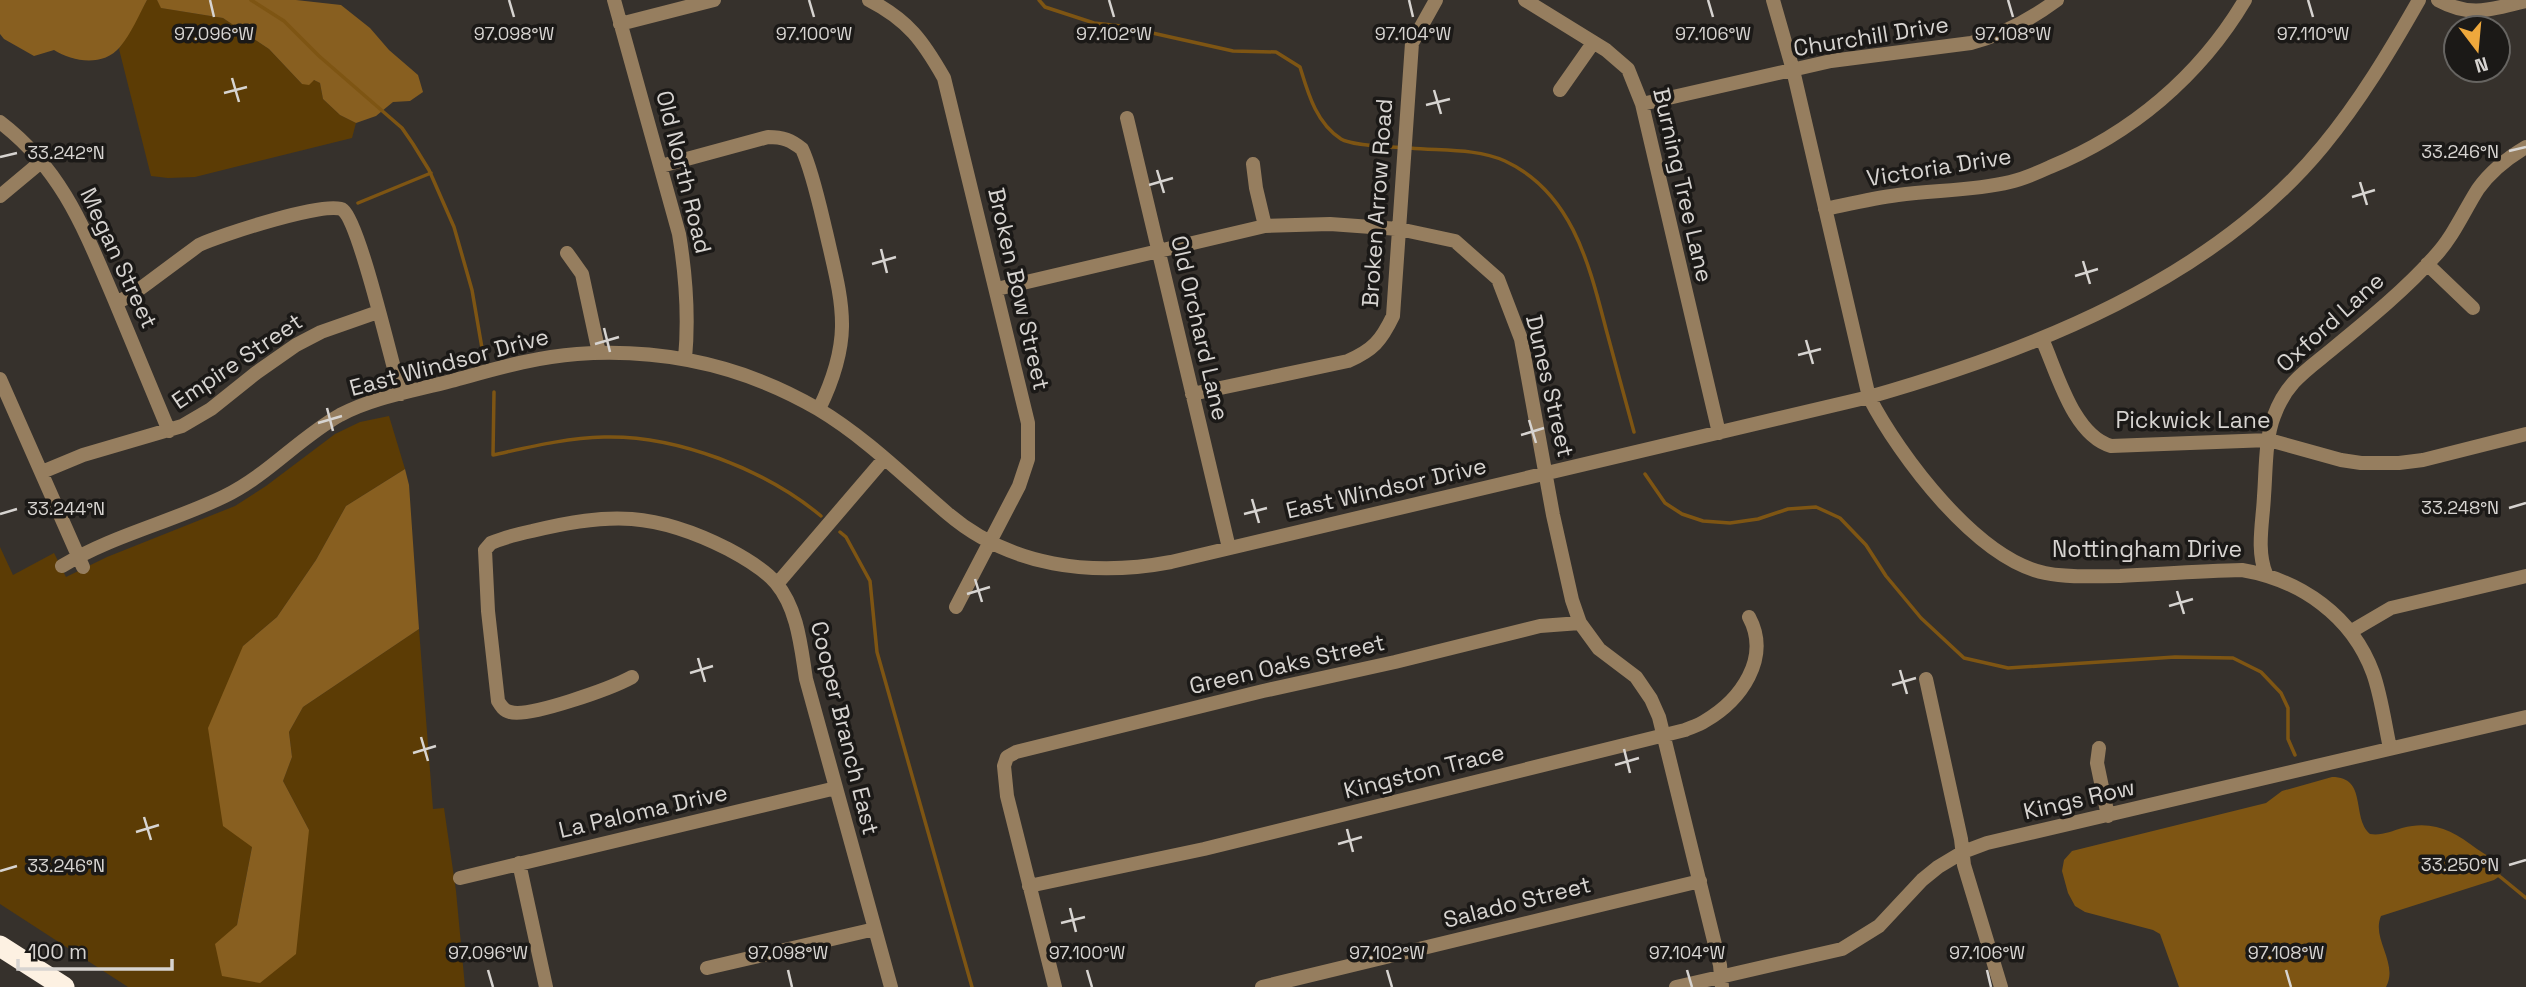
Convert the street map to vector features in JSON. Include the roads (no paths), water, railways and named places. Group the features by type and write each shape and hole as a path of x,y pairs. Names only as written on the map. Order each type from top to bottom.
{"highway":[{"path":"0,946 64,987"}],"street":[{"name":"Old North Road","path":"614,0 679,234 685,270 688,330 685,359"},
{"path":"620,24 714,0"},
{"name":"Broken Bow Street","path":"869,0 888,10 923,41 944,78 1028,423 1028,458 1019,486 956,607"},
{"name":"Broken Arrow Road","path":"1192,394 1348,361 1366,352 1383,337 1393,316 1412,43 1436,0"},
{"name":"Burning Tree Lane","path":"1525,0 1593,43 1628,69 1642,104 1718,433"},
{"name":"Nottingham Drive","path":"1773,0 1793,70 1869,397 1882,422 1907,458 1968,530 1992,550 2027,568 2076,577 2242,570 2266,574 2303,590 2336,615 2350,632 2374,675 2390,748"},
{"name":"Churchill Drive","path":"1642,104 1862,55 1971,43 1992,37 2032,19 2057,0"},
{"name":"Victoria Drive","path":"1825,209 1899,194 1947,192 2008,183 2063,162 2126,128 2155,105 2207,54 2228,29 2245,0"},
{"name":"East Windsor Drive","path":"62,565 81,561 225,496 264,472 338,416 362,405 534,360 575,354 636,352 685,359 736,371 775,386 855,434 947,514 990,542 1037,561 1111,570 1152,566 1869,397 1945,376 2042,339 2164,278 2226,238 2266,205 2323,147 2363,95 2419,0"},
{"path":"2438,0 2459,10 2473,12 2526,1"},
{"path":"1560,90 1593,43"},
{"name":"Old Orchard Lane","path":"1127,118 1229,548"},
{"name":"Megan Street","path":"0,122 43,161 76,212 169,431"},
{"path":"661,166 768,137 791,140 802,149 807,158 836,272 843,320 842,344 836,367 819,410"},
{"name":"Oxford Lane","path":"2266,574 2260,560 2272,419 2294,381 2427,264 2451,236 2480,187 2510,156 2526,147"},
{"path":"0,196 43,161"},
{"path":"1253,164 1265,226"},
{"path":"116,303 210,240 237,230 335,207 346,214 356,235 401,394"},
{"name":"Dunes Street","path":"997,289 1265,226 1330,224 1399,229 1455,241 1498,279 1521,339 1553,514 1572,600 1580,623 1599,649 1636,677 1651,699 1665,736 1721,981"},
{"path":"567,254 582,274 599,353"},
{"path":"2427,264 2473,308"},
{"name":"Empire Street","path":"42,472 83,455 169,431 211,409 296,345 321,332 378,312"},
{"name":"Pickwick Lane","path":"2042,339 2057,381 2087,432 2101,443 2111,446 2269,440 2341,460 2399,463 2423,460 2526,435"},
{"path":"0,379 81,561"},
{"path":"777,584 884,459"},
{"name":"Cooper Branch East","path":"632,677 591,696 526,712 512,713 503,709 498,701 488,611 485,550 491,543 559,523 598,518 632,518 670,525 702,536 744,558 777,584 799,631 806,679 891,987"},
{"path":"2350,632 2391,608 2526,576"},
{"name":"Kingston Trace","path":"1029,886 1204,849 1665,736 1703,723 1724,708 1746,684 1756,658 1756,630 1749,617"},
{"name":"Green Oaks Street","path":"1029,886 1007,796 1004,766 1007,757 1028,749 1540,626 1580,623"},
{"path":"1926,679 1964,865 2001,987"},
{"name":"Kings Row","path":"1675,987 1721,981 1822,956 1852,945 1885,922 1929,873 1963,852 1987,843 2526,717"},
{"path":"2099,748 2097,763 2108,816"},
{"name":"La Paloma Drive","path":"460,878 836,788"},
{"path":"519,863 546,987"},
{"name":"Salado Street","path":"1262,987 1700,881"},
{"path":"1029,886 1055,987"},
{"path":"707,968 874,929"}],"waterway":[{"path":"251,0 284,21 319,56 402,128 413,144 429,170 454,227 472,290 483,354"},
{"path":"1039,0 1045,7 1094,23 1121,26 1233,51 1276,52 1300,67 1319,116 1341,139 1402,148"},
{"path":"1410,148 1470,152 1494,157 1528,174 1547,191 1562,211 1584,255 1634,432"},
{"path":"358,203 431,173"},
{"path":"494,392 493,455 548,443 590,438 632,438 661,442 719,458 747,470 799,499 821,516"},
{"path":"1645,474 1665,503 1682,514 1703,521 1730,523 1758,519 1788,509 1816,507 1840,518 1866,545 1886,576 1921,618 1964,658 2008,668 2175,657 2233,658 2261,672 2281,693 2288,708 2288,739 2295,755"},
{"path":"840,532 846,537 870,581 877,652 972,987"},
{"path":"2498,875 2526,898"}]}
